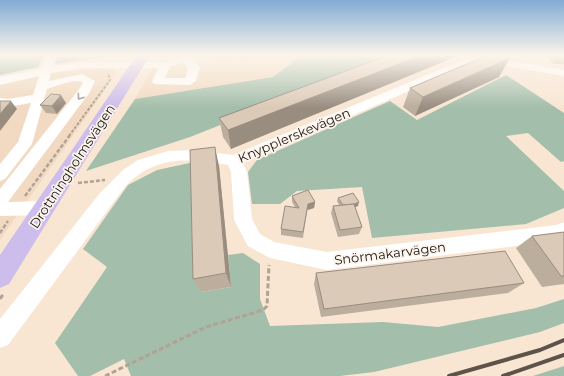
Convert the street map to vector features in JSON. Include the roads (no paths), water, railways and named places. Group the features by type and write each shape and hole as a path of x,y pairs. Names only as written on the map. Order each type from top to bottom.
{"main road":[{"name":"Drottningholmsvägen","path":"0,252 127,73"},
{"name":"Drottningholmsvägen","path":"0,276 31,207"}],"street":[{"path":"0,81 39,73"},
{"path":"0,175 25,144 46,73"},
{"path":"162,73 158,82 190,81 192,73"},
{"name":"Knypplerskevägen","path":"0,337 121,181 134,170 169,156 201,156 234,161 439,73"},
{"path":"0,102 7,103 41,92 68,79 82,77 89,81 86,88 12,188 0,200"},
{"name":"Snörmakarvägen","path":"234,161 239,172 243,220 254,240 270,250 326,261 556,233 564,230"},
{"path":"0,209 31,207"}],"railway":[{"path":"449,376 540,350 564,340"},
{"path":"503,376 564,355"}]}
